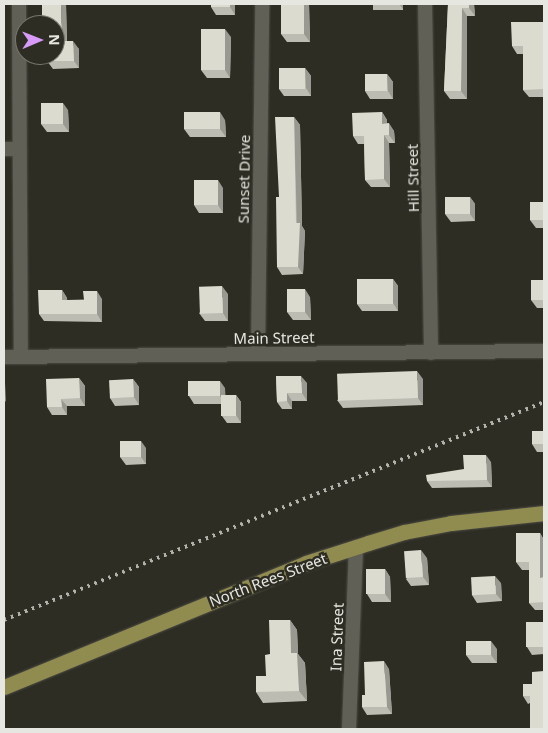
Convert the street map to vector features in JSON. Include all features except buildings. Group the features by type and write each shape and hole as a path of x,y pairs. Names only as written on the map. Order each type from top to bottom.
{"main road":[{"name":"North Rees Street","path":"4,687 306,563 404,532 451,523 544,513"}],"street":[{"path":"19,4 21,357"},
{"name":"Sunset Drive","path":"258,354 262,4"},
{"name":"Hill Street","path":"425,4 431,352"},
{"path":"4,149 19,149"},
{"name":"Main Street","path":"4,357 544,351"},
{"name":"Ina Street","path":"349,729 356,547"}],"railway":[{"path":"4,620 544,402"}]}
